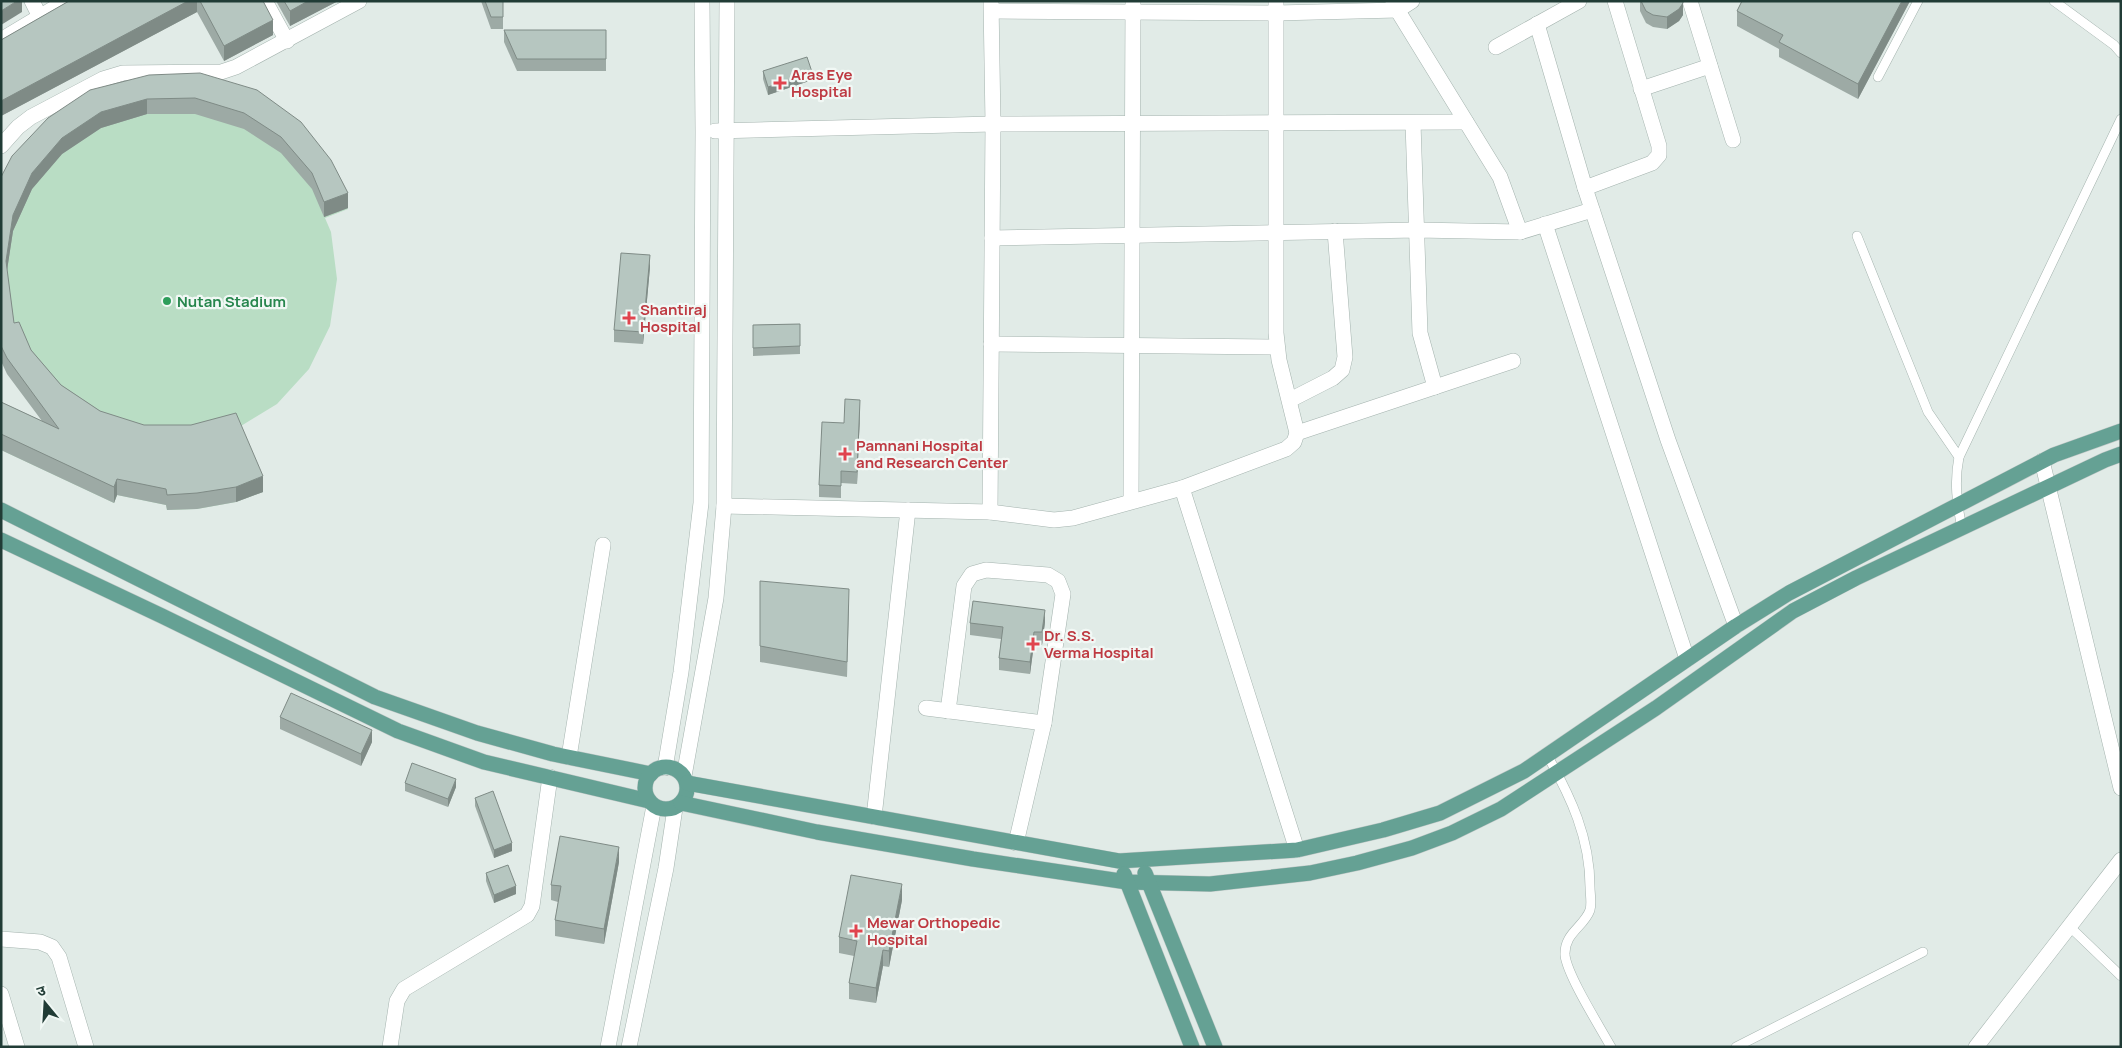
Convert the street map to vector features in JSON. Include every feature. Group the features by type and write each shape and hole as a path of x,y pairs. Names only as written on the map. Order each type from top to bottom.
{"main road":[{"path":"685,780 874,817 1119,861 1297,850 1383,830 1440,813 1524,771 1736,626 1789,593 2042,461 2121,432"},
{"path":"678,805 826,834 972,859 1127,882 1210,884 1310,873 1412,848 1452,833 1501,808 1656,708 1793,611 1856,578 2121,454"},
{"path":"1,510 375,697 477,733 569,757 658,771 672,768 685,780 688,790 678,805 668,810 652,803 484,762 398,731 1,540"},
{"path":"652,803 645,787 658,771"},
{"path":"1140,860 1215,1047"},
{"path":"1119,861 1192,1047"}],"street":[{"path":"32,1 40,17"},
{"path":"1,40 66,1"},
{"path":"265,1 287,41"},
{"path":"1,146 18,127 31,117 103,79 123,73 221,72 236,67 287,41 359,1"},
{"path":"658,771 681,672 700,503 703,132 702,1"},
{"path":"685,780 716,598 724,506 727,1"},
{"path":"990,512 993,124 991,6 1395,6 1412,1"},
{"path":"1496,48 1579,1"},
{"path":"1585,188 1652,163 1660,155 1659,146 1615,1"},
{"path":"1690,1 1733,140"},
{"path":"1395,6 1500,176 1520,232"},
{"path":"1131,501 1133,7"},
{"path":"724,506 990,512 1054,520 1073,518 1182,488 1286,449 1294,442 1297,433 1277,347 1276,7"},
{"path":"1537,24 1585,188 1668,440 1736,626"},
{"path":"1641,89 1710,66"},
{"path":"703,132 993,124 1466,122"},
{"path":"1413,123 1420,333 1436,387"},
{"path":"992,238 1416,230 1520,232 1592,210"},
{"path":"1546,224 1687,659"},
{"path":"1290,400 1333,378 1342,370 1346,357 1335,231"},
{"path":"991,344 1277,347"},
{"path":"1297,433 1512,361"},
{"path":"2042,461 2121,788"},
{"path":"1182,488 1297,850"},
{"path":"874,817 908,510"},
{"path":"569,757 602,545"},
{"path":"948,711 964,586 972,574 986,570 1048,575 1058,580 1063,594 1044,723 1016,843"},
{"path":"926,708 1044,723"},
{"path":"390,1047 397,1001 404,989 527,915 532,906 550,777"},
{"path":"608,1047 652,803"},
{"path":"629,1047 678,805"},
{"path":"1976,1047 2121,860"},
{"path":"1,940 40,942 52,947 59,957 86,1047"},
{"path":"1,994 16,1047"}],"lane":[{"path":"1878,77 1918,1"},
{"path":"2054,1 2121,53"},
{"path":"1962,528 1957,506 1956,472 1960,457 2121,119"},
{"path":"1857,236 1928,412 1960,457"},
{"path":"1547,755 1583,832 1587,847 1590,875 1590,907 1586,919 1569,936 1565,955 1569,970 1611,1047"},
{"path":"2070,927 2121,976"},
{"path":"1736,1047 1746,1044 1923,952"}],"green space":[{"name":"Nutan Stadium","path":"200,88 331,175 348,209 325,218 331,232 337,279 330,326 309,369 277,404 236,429 263,492 236,502 197,509 167,510 166,505 117,495 114,503 1,450 122,474 1,326 1,193 48,133"}],"building":[{"path":"1,1 17,1 1,11"},
{"path":"69,1 188,1 1,101 1,40"},
{"path":"200,1 263,1 273,20 224,46"},
{"path":"284,1 308,1 290,11"},
{"path":"485,1 503,1 503,17 491,17"},
{"path":"1641,1 1683,1 1683,3 1679,9 1667,17 1653,15 1646,11"},
{"path":"1742,1 1902,1 1858,84 1779,42 1783,35 1737,11"},
{"path":"504,30 606,30 606,59 517,59"},
{"path":"807,57 812,72 768,87 763,71"},
{"path":"200,73 257,90 301,122 331,160 348,193 324,202 312,173 281,137 244,113 195,98 147,99 101,112 62,138 32,173 13,215 6,261 14,323 19,322 31,350 61,385 100,411 144,425 191,425 236,413 263,476 236,487 167,495 166,489 117,479 114,487 1,434 1,402 59,429 7,358 1,346 1,177 12,156 48,118 90,90 149,75"},
{"path":"621,253 650,255 643,332 614,330"},
{"path":"800,324 800,346 753,348 753,325"},
{"path":"845,399 860,400 857,472 841,471 841,486 819,485 822,422 844,423"},
{"path":"760,581 849,589 847,662 760,646"},
{"path":"973,601 1045,610 1042,632 1034,632 1030,662 999,658 1003,627 970,623"},
{"path":"291,693 372,730 361,754 280,717"},
{"path":"412,763 456,779 448,799 405,783"},
{"path":"493,791 512,843 494,850 475,798"},
{"path":"560,836 619,847 604,929 555,920 561,886 551,885"},
{"path":"508,865 516,886 494,895 486,873"},
{"path":"851,875 902,884 889,951 883,950 876,988 849,983 857,941 839,937"}],"place":[{"name":"Aras Eye Hospital","path":"780,83"},
{"name":"Nutan Stadium","path":"167,301"},
{"name":"Shantiraj Hospital","path":"629,318"},
{"name":"Pamnani Hospital and Research Center","path":"845,454"},
{"name":"Dr. S.S. Verma Hospital","path":"1033,644"},
{"name":"Mewar Orthopedic Hospital","path":"856,931"}]}
